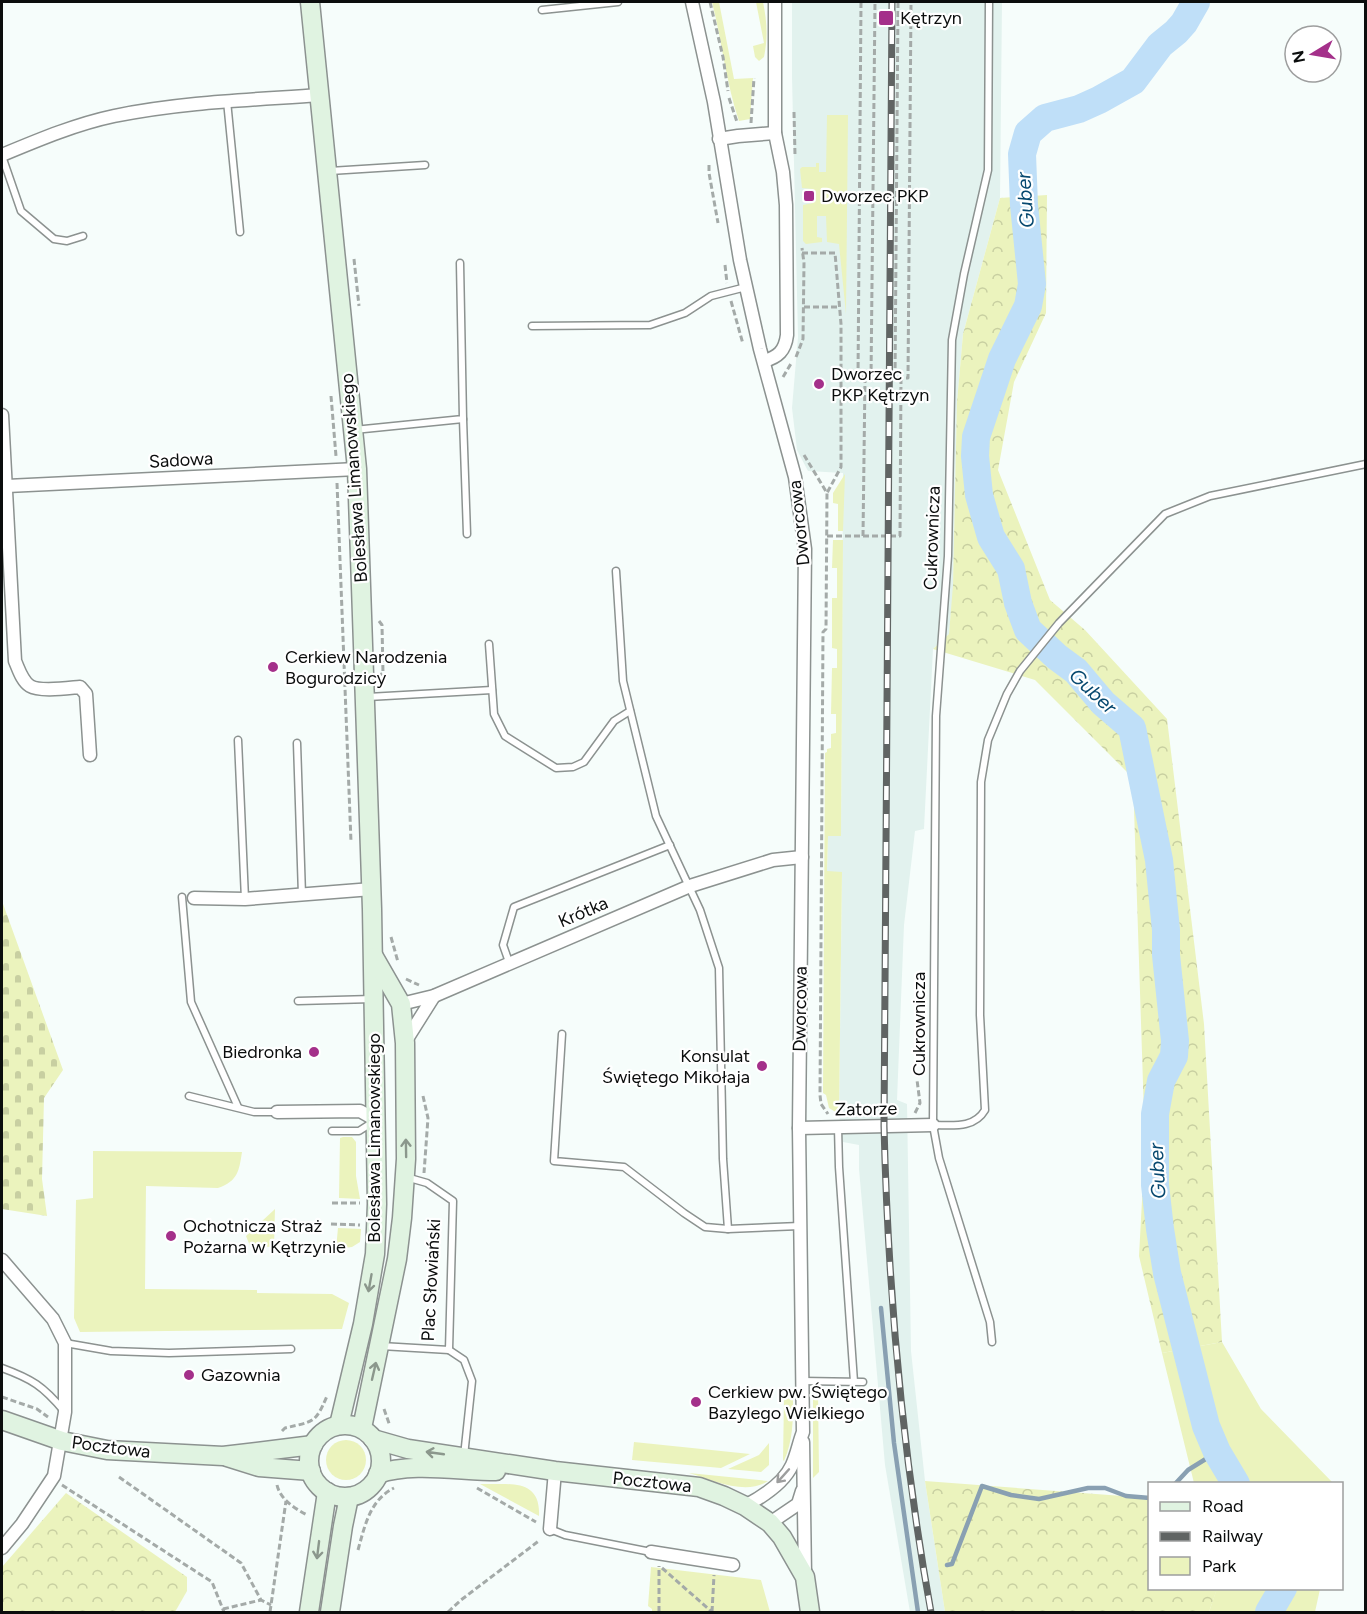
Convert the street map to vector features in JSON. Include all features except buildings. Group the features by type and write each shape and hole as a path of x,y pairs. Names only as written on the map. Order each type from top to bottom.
{"street":[{"name":"Bolesława Limanowskiego","path":"310,2 357,469 372,889 377,1204 375,1254 363,1324 339,1425"},
{"name":"Dworcowa","path":"692,2 714,102 746,287 795,477 804,538 799,1128 803,1432 792,1466 785,1476 759,1499 745,1506"},
{"path":"764,361 775,358 783,350 787,335 786,205 783,172 775,134 775,2"},
{"path":"2,156 44,137 112,116 227,100 320,95"},
{"path":"719,139 775,134"},
{"path":"2,415 15,661 21,677 31,687 80,687 86,694 90,755"},
{"name":"Sadowa","path":"7,486 357,469"},
{"name":"Krótka","path":"401,1004 434,996 690,886 773,860 802,857"},
{"path":"188,898 245,899 372,889"},
{"name":"Bolesława Limanowskiego","path":"367,1433 379,1346 397,1259 405,1176 405,1042 401,1004 373,956"},
{"path":"405,1042 434,996"},
{"path":"374,1042 401,1004"},
{"path":"277,1112 360,1111 376,1120 405,1120"},
{"name":"Zatorze","path":"799,1128 933,1125"},
{"path":"2,1260 53,1319 65,1343 65,1412 62,1441 54,1476 22,1524 2,1548"},
{"name":"Pocztowa","path":"2,1420 62,1441 107,1450 223,1456 313,1445"},
{"path":"339,1425 351,1425 367,1433 378,1451 378,1474 373,1485 362,1493 350,1497 327,1492 314,1479 311,1472 309,1458 313,1445 328,1429 339,1425"},
{"path":"803,1432 805,1577 810,1612"},
{"name":"Pocztowa","path":"367,1433 408,1449 555,1471 699,1487 745,1506"},
{"name":"Pocztowa","path":"223,1456 259,1467 311,1472"},
{"name":"Pocztowa","path":"378,1474 406,1468 463,1471 555,1471"},
{"path":"550,1529 555,1471"},
{"path":"770,1522 798,1504 804,1488"},
{"path":"309,1612 327,1492"},
{"path":"330,1612 343,1526 350,1497"},
{"path":"745,1506 770,1522 782,1537 805,1577"},
{"path":"651,1552 732,1565"}],"lane":[{"path":"542,10 618,2"},
{"name":"Cukrownicza","path":"989,2 988,170 958,307 951,361 948,556 936,716 933,1125 939,1158 990,1323 992,1342"},
{"path":"227,100 240,232"},
{"path":"2,156 21,211 54,239 67,241 82,236"},
{"path":"328,171 425,165"},
{"path":"460,263 467,534"},
{"path":"532,326 650,325 685,313 711,296 746,287"},
{"path":"353,430 463,419"},
{"path":"933,1125 972,1123 985,1110 980,1015 981,782 988,740 1007,694 1020,670 1059,623 1166,514 1210,496 1365,465"},
{"path":"616,571 623,681 656,816 700,910 719,968 723,1159 728,1228"},
{"path":"489,644 494,714 505,736 556,768 573,767 584,762 614,721 630,711"},
{"path":"365,697 492,690"},
{"path":"238,740 245,899"},
{"path":"297,743 302,896"},
{"path":"509,962 503,945 514,907 670,845"},
{"path":"188,898 191,1002 238,1107"},
{"path":"298,1001 374,999"},
{"path":"562,1035 554,1161 624,1167 705,1227 800,1226"},
{"path":"189,1096 254,1112 277,1112"},
{"path":"332,1131 359,1131 376,1120"},
{"path":"838,1127 854,1382"},
{"name":"Plac Słowiański","path":"379,1346 449,1350 453,1201 427,1183 405,1176"},
{"path":"65,1343 111,1351 169,1353 291,1349"},
{"path":"449,1350 464,1360 472,1381 464,1457"},
{"path":"2,1368 30,1379 48,1393 65,1412"},
{"path":"802,1381 863,1382"},
{"path":"550,1529 566,1535 651,1552"}],"path":[{"path":"711,2 723,57 728,96 738,124 752,123 754,78"},
{"path":"861,2 858,377 865,378 872,378 875,2"},
{"path":"898,2 895,378 908,378 911,2"},
{"path":"794,112 796,163"},
{"path":"782,383 784,374 802,344 804,307 801,241"},
{"path":"802,253 835,253 840,307 841,467 827,493 826,628 823,632 820,1095 823,1108 831,1115"},
{"path":"804,307 840,307"},
{"path":"863,536 865,378"},
{"path":"826,536 900,536 901,378"},
{"path":"331,392 337,470 351,845"},
{"path":"801,450 827,493"},
{"path":"910,1114 916,1112 919,1106 920,1093 917,1080"},
{"path":"332,1203 364,1204 363,1195"},
{"path":"332,1224 351,1224"},
{"path":"280,1448 280,1432 285,1428 312,1422 319,1414 329,1391"},
{"path":"2,1397 37,1409 51,1420"},
{"path":"384,1402 384,1411 390,1426 398,1432"},
{"path":"118,1477 241,1563 261,1600 271,1605"},
{"path":"469,1484 550,1529"},
{"path":"62,1485 212,1582 223,1611 261,1600"},
{"path":"363,1530 372,1508 380,1497 400,1485"},
{"path":"270,1612 286,1501"},
{"path":"448,1612 540,1540"},
{"path":"651,1552 659,1566 712,1612 714,1571"},
{"path":"659,1566 659,1612"}],"shaded area":[{"path":"792,2 1002,2 1000,198 963,334 957,403 953,594 949,634 933,649 924,829 915,831 904,925 897,1100 907,1104 911,1351 925,1481 945,1612 910,1612 885,1465 859,1169 859,1145 843,1142 839,1114 842,873 827,872 828,836 841,835 843,473 808,471 797,450 792,408 798,337"}],"green space":[{"path":"712,2 719,2 734,79 753,78 750,119 739,121"},
{"path":"756,2 763,2 767,30 764,57 759,61 755,57 753,46 764,43"},
{"path":"827,115 848,115 846,314 839,244 827,242 826,216 817,216 817,237 822,238 822,242 806,244 803,241 803,205 813,203 813,189 802,188 800,169 816,167 816,163 819,163 819,172 826,172"},
{"path":"1047,195 1046,313 1014,382 998,470 1050,600 1085,630 1167,719 1204,1024 1222,1342 1162,1353 1139,1256 1145,1145 1133,778 1035,680 933,649 949,634 953,585 957,402 963,334 1000,198"},
{"path":"845,474 843,531 838,531 838,504 833,503 833,493"},
{"path":"833,540 843,540 841,836 828,836 827,871 842,872 839,1114 829,1108 826,1095 823,1093 825,753 831,748 831,734 836,733 836,714 831,714 832,668 837,668 837,649 832,648 832,598 837,598 837,568 832,568"},
{"path":"2,901 63,1070 44,1098 42,1179 47,1216 2,1209"},
{"path":"352,1137 356,1142 356,1176 360,1199 339,1198 340,1138"},
{"path":"93,1151 242,1152 234,1179 218,1188 146,1186 145,1289 257,1290 257,1293 332,1294 349,1303 342,1329 80,1332 74,1318 76,1200 93,1198"},
{"path":"275,1209 274,1247 250,1246 246,1236"},
{"path":"338,1228 361,1229 360,1242 352,1247 336,1249"},
{"path":"1222,1342 1261,1409 1332,1482 1194,1482 1162,1353"},
{"path":"816,1389 818,1391 819,1472 813,1478 813,1393"},
{"path":"784,1398 793,1399 793,1423 784,1461 783,1460"},
{"path":"346,1440 360,1446 366,1460 360,1474 346,1480 332,1474 326,1460 332,1446"},
{"path":"634,1442 750,1454 721,1468 632,1460"},
{"path":"769,1443 769,1465 761,1472 728,1469 759,1455"},
{"path":"689,1473 768,1481 750,1487 739,1487 718,1483"},
{"path":"925,1481 1148,1498 1148,1590 1217,1590 1209,1612 945,1612"},
{"path":"480,1484 511,1484 528,1489 538,1503 539,1516"},
{"path":"66,1493 187,1577 187,1591 175,1612 2,1612 2,1567"},
{"path":"651,1567 761,1580 770,1612 652,1612 648,1606"},
{"path":"1216,1590 1320,1590 1315,1612 1209,1612"}],"waterway":[{"name":"Guber","path":"1196,2 1184,23 1160,45 1133,81 1079,109 1045,118 1028,133 1022,154 1024,205 1032,284 1028,306 1002,359 976,437 975,456 979,495 991,537 1011,569 1018,603 1028,630 1076,671 1103,703 1132,728 1159,860 1175,1041 1174,1056 1161,1081 1155,1114 1155,1185 1160,1229 1167,1273 1206,1426 1217,1452 1235,1482"},
{"path":"881,1308 894,1443 918,1612"},
{"path":"1177,1482 1188,1470 1217,1452"},
{"path":"947,1565 952,1564 982,1486 1011,1495 1039,1499 1088,1488 1105,1488 1126,1496 1148,1498"},
{"name":"Guber","path":"1269,1612 1282,1590"}],"railway":[{"path":"892,2 884,1126 889,1248 898,1370 912,1491 931,1612"}],"place":[{"name":"Kętrzyn","path":"886,18"},
{"name":"Dworzec PKP","path":"809,196"},
{"name":"Dworzec PKP Kętrzyn","path":"819,384"},
{"name":"Cerkiew Narodzenia Bogurodzicy","path":"273,667"},
{"name":"Biedronka","path":"314,1052"},
{"name":"Konsulat Świętego Mikołaja","path":"762,1066"},
{"name":"Ochotnicza Straż Pożarna w Kętrzynie","path":"171,1236"},
{"name":"Gazownia","path":"189,1375"},
{"name":"Cerkiew pw. Świętego Bazylego Wielkiego","path":"696,1402"}]}
